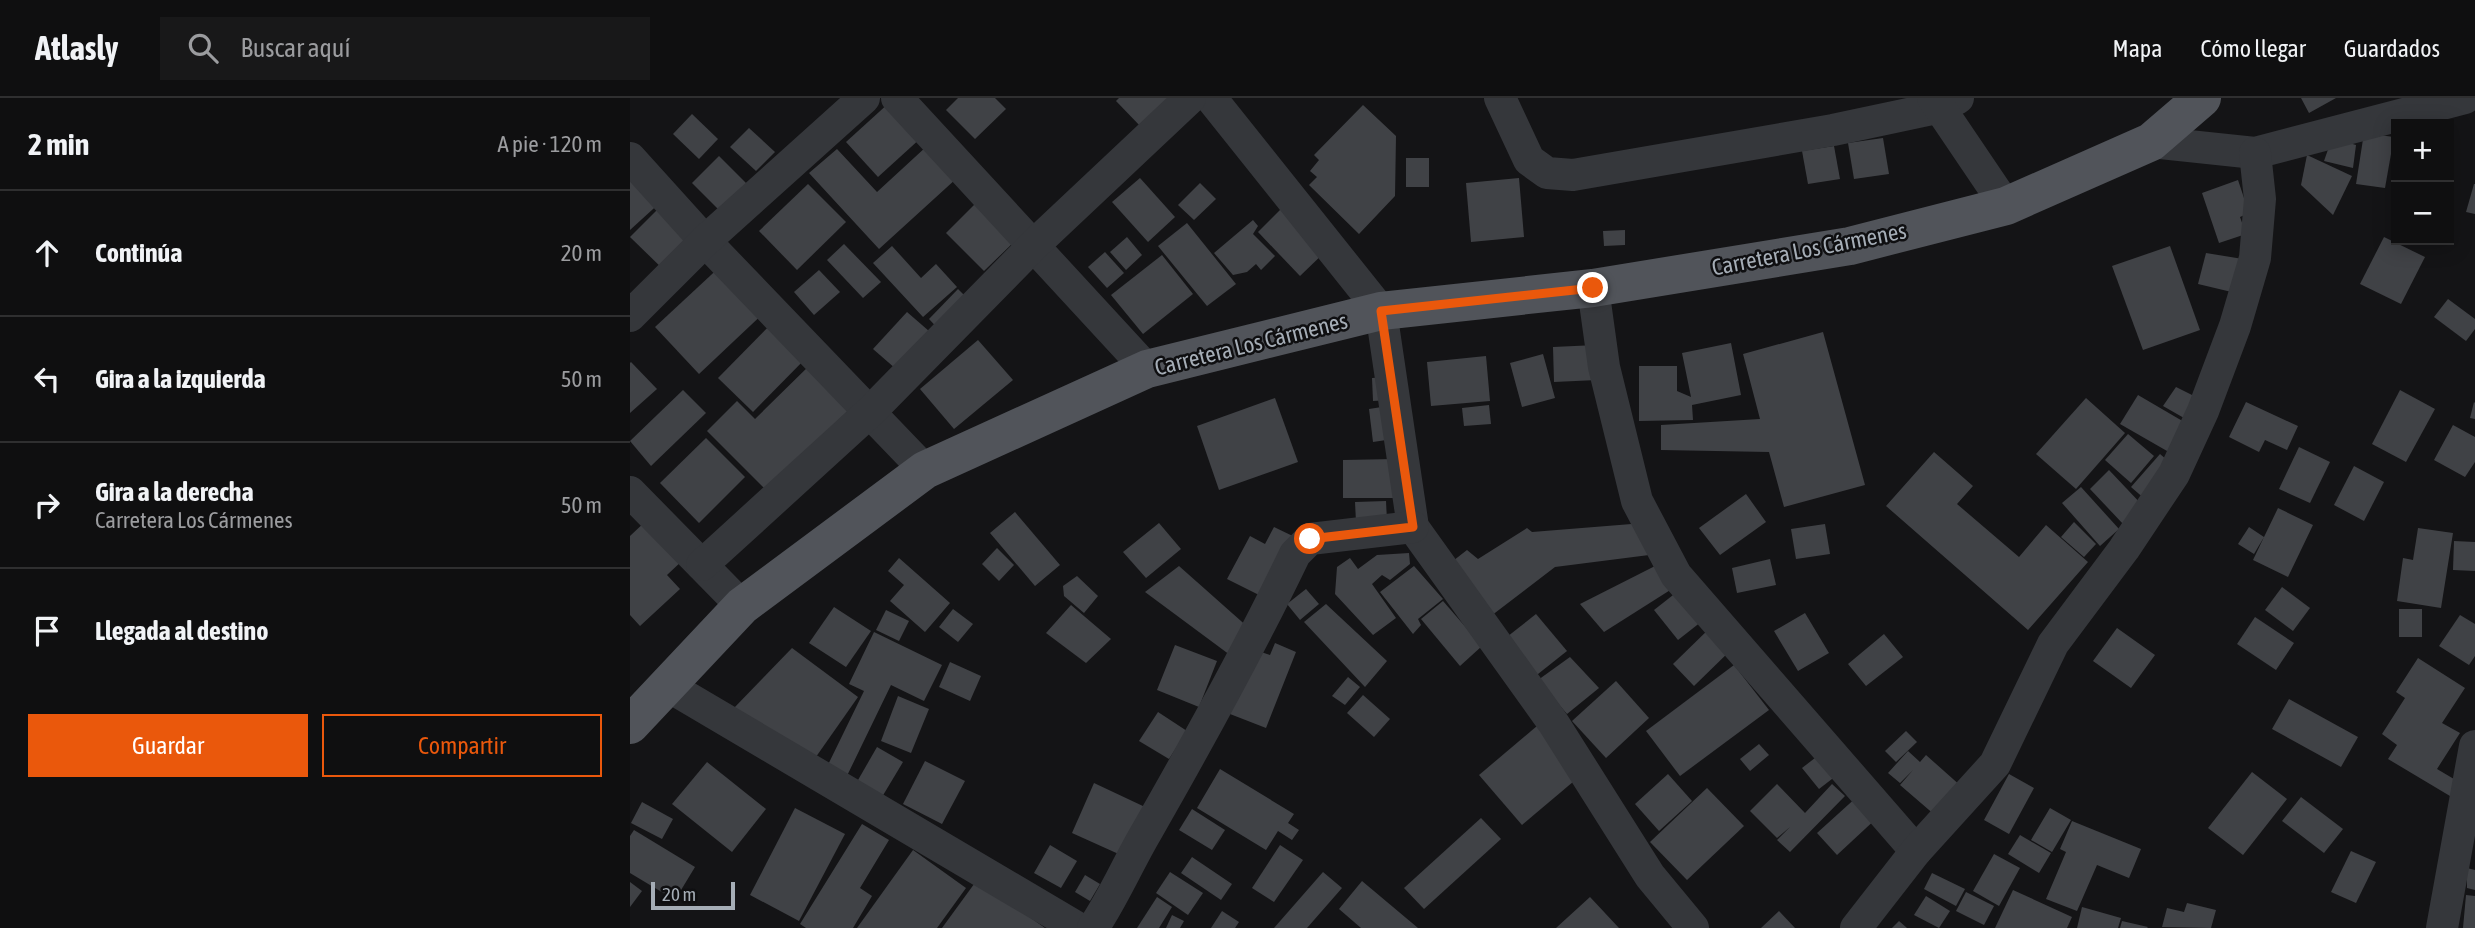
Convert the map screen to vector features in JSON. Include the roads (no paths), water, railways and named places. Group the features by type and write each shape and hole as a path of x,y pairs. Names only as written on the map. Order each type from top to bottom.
{"main road":[{"name":"Carretera Los Cármenes","path":"630,725 742,606 925,470 1147,369 1381,311 1593,288 1850,246 2006,206 2151,142 2202,98"}],"street":[{"path":"630,316 705,241 864,98"},
{"path":"897,98 1147,369"},
{"path":"702,565 872,411 1034,244 1190,98"},
{"path":"1211,98 1381,311 1413,527 1554,724 1650,876 1693,928"},
{"path":"1500,98 1529,160 1547,173 1573,175 1833,130 1944,101 2006,206"},
{"path":"2151,142 2255,153 2465,98"},
{"path":"1856,928 1916,850 1995,764 2053,644 2124,549 2174,474 2203,411 2235,326 2255,258 2260,200 2255,153"},
{"path":"630,158 705,241 872,411 925,470"},
{"path":"1593,288 1604,367 1637,501 1676,575 1916,850"},
{"path":"630,492 742,606"},
{"path":"1093,928 1115,895 1136,849 1201,737 1295,554 1310,539 1413,527"},
{"path":"668,686 1078,928"},
{"path":"2442,928 2475,746"}]}
